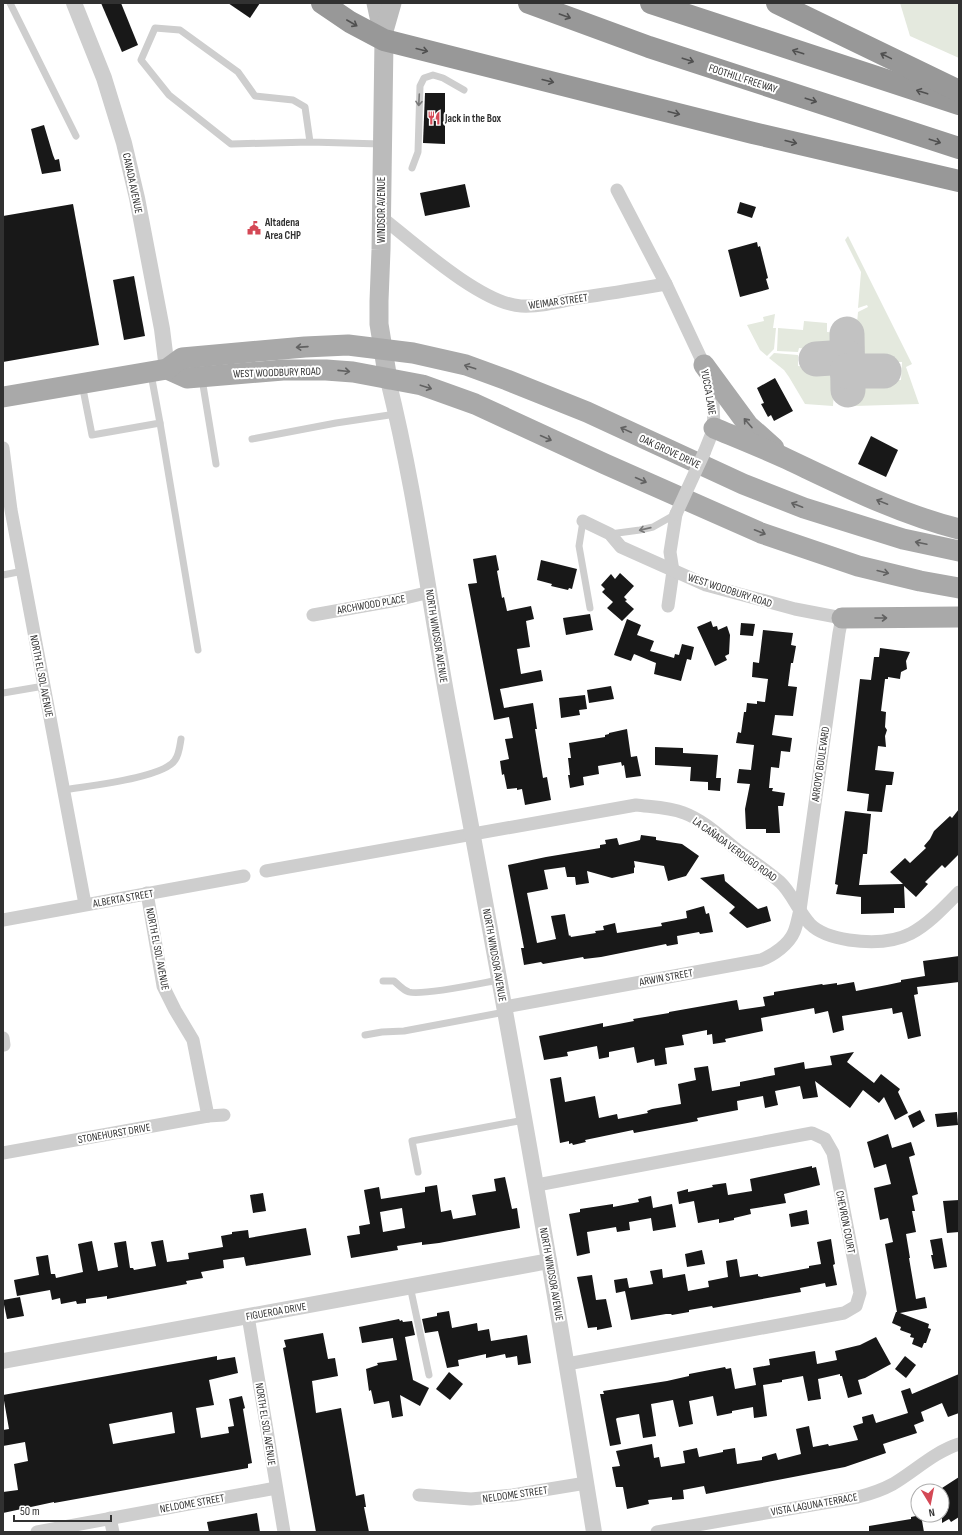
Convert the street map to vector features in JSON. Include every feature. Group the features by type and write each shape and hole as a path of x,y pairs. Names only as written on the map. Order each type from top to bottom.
{"highway":[{"path":"322,3 350,22 384,37 760,135 959,181"},
{"name":"FOOTHILL FREEWAY","path":"529,3 649,47 959,148"},
{"path":"651,3 959,104"},
{"path":"777,3 959,91"}],"main road":[{"path":"376,3 384,37"},
{"path":"384,37 392,3"},
{"name":"WINDSOR AVENUE","path":"384,37 379,301 382,349 388,380"},
{"name":"WEST WOODBURY ROAD","path":"3,397 159,370 182,358 305,347 348,345 382,349"},
{"name":"OAK GROVE DRIVE","path":"382,349 413,353 466,366 507,380 587,412 749,487 804,508 902,539 959,551"},
{"path":"704,365 748,425 787,459"},
{"name":"WEST WOODBURY ROAD","path":"159,370 187,378 283,370 326,370 353,372 388,380"},
{"path":"388,380 422,385 475,404 605,464 761,533 858,566 920,581 959,588"},
{"path":"714,428 787,459 858,493 905,512 959,529"},
{"path":"842,618 959,618"}],"street":[{"name":"CANADA AVENUE","path":"74,3 104,78 124,143 137,198 162,329 159,370"},
{"name":"YUCCA LANE","path":"617,190 666,284 704,365 712,401 714,428 676,514 670,552 673,571 668,606"},
{"name":"WEIMAR STREET","path":"380,216 444,267 479,290 500,301 520,306 544,304 666,284"},
{"name":"NORTH WINDSOR AVENUE","path":"388,380 397,414 430,592 447,697 537,1186 594,1532"},
{"name":"NORTH EL SOL AVENUE","path":"3,451 7,511 23,571 85,904"},
{"name":"WEST WOODBURY ROAD","path":"583,521 610,534 621,547 706,585 795,609 842,618"},
{"name":"ARCHWOOD PLACE","path":"313,615 397,600 430,592"},
{"name":"ARROYO BOULEVARD","path":"800,910 838,633 842,618"},
{"name":"LA CAÑADA VERDUGO ROAD","path":"473,834 615,808 636,806 666,808 685,813 706,826 781,883 810,924 822,932 842,938 867,942 890,941 910,934 930,921 959,892"},
{"path":"266,871 473,834"},
{"name":"ALBERTA STREET","path":"3,920 244,876"},
{"name":"NORTH EL SOL AVENUE","path":"147,893 163,986 193,1040 208,1116"},
{"name":"ARWIN STREET","path":"504,1009 761,960 772,956 794,932 800,910"},
{"name":"STONEHURST DRIVE","path":"3,1153 208,1116 224,1115"},
{"name":"CHEVRON COURT","path":"537,1186 812,1133 824,1139 833,1153 860,1293 856,1306 844,1313 566,1364"},
{"name":"FIGUEROA DRIVE","path":"3,1361 549,1261"},
{"name":"NORTH EL SOL AVENUE","path":"248,1316 284,1532"},
{"name":"VISTA LAGUNA TERRACE","path":"657,1532 858,1497 875,1492 892,1484 945,1449 959,1444"},
{"name":"NELDOME STREET","path":"419,1495 471,1499 513,1495 586,1483"},
{"name":"NELDOME STREET","path":"37,1532 276,1488"},
{"path":"110,1518 112,1532"}],"lane":[{"path":"10,3 76,136"},
{"path":"310,142 305,107 294,100 255,96 238,72 180,30 155,28 141,60 170,95 231,144 310,142 382,144"},
{"path":"412,168 418,152 420,86 424,78 433,75 443,78 464,90"},
{"path":"159,370 160,423 198,650"},
{"path":"202,376 205,403 216,464"},
{"path":"82,383 92,435 160,423"},
{"path":"252,439 336,423 397,414"},
{"path":"610,534 653,527 676,514"},
{"path":"583,521 579,546 590,608"},
{"path":"3,575 23,571"},
{"path":"3,693 44,686"},
{"path":"64,790 144,776 167,768 176,760 181,739"},
{"path":"383,982 394,981 404,990 411,993 429,992 499,980"},
{"path":"365,1035 382,1032 404,1031 504,1009"},
{"path":"418,1172 412,1141 525,1120"},
{"path":"410,1286 429,1375"}],"shaded area":[{"path":"900,3 959,3 959,58 910,36"},
{"path":"848,236 912,364 906,367 919,404 855,406 853,376 856,374 884,374 884,379 901,380 902,362 885,362 884,368 856,368 852,365 852,334 856,334 858,312 868,307 867,305 858,308 861,272 845,240"},
{"path":"775,314 773,328 776,328 774,349 767,356 760,350 747,325 764,321 763,317"},
{"path":"804,321 827,323 827,332 841,333 842,352 838,355 816,355 816,350 799,348 798,352 777,351 778,328 803,330"},
{"path":"774,353 798,355 798,366 815,368 816,361 838,361 842,364 843,390 834,389 833,406 805,404 784,370 769,358"}],"building":[{"path":"101,3 121,3 138,45 122,52"},
{"path":"228,3 260,3 250,18"},
{"path":"425,93 445,93 445,144 423,143"},
{"path":"44,125 55,160 59,159 61,171 42,174 31,129"},
{"path":"465,184 470,207 425,216 420,193"},
{"path":"740,202 756,207 752,218 737,213"},
{"path":"73,204 99,345 3,362 3,216"},
{"path":"757,242 758,247 760,246 768,278 766,279 769,289 740,297 728,250"},
{"path":"134,276 145,336 124,340 113,280"},
{"path":"775,378 793,411 774,421 771,415 768,417 761,404 764,403 757,388"},
{"path":"871,436 898,450 886,477 858,464"},
{"path":"496,555 499,570 497,571 502,598 504,597 507,611 531,606 534,619 526,621 530,647 517,649 521,674 541,670 543,681 500,689 504,708 533,703 537,729 535,729 543,778 547,777 551,800 525,805 522,789 507,789 504,774 502,775 500,761 509,759 505,739 513,738 509,717 494,720 468,584 477,583 473,559"},
{"path":"541,560 577,569 572,589 569,588 568,590 551,586 552,584 537,580"},
{"path":"620,573 634,586 624,597 627,600 625,601 634,609 622,621 607,608 613,602 602,592 605,589 601,585 611,574 615,579"},
{"path":"590,614 593,630 566,635 563,618"},
{"path":"627,619 641,625 637,635 654,641 650,651 674,658 675,654 679,655 682,644 694,647 691,660 687,659 681,681 654,674 656,663 634,654 631,661 614,655"},
{"path":"711,621 713,627 717,626 718,630 727,626 730,635 729,654 725,656 727,660 715,666 697,627"},
{"path":"741,623 755,624 753,636 740,635"},
{"path":"763,630 793,633 791,645 796,646 793,663 791,663 788,686 797,687 793,716 775,715 772,735 792,738 790,752 781,751 779,768 771,767 769,788 773,788 772,791 785,793 783,806 778,806 780,833 766,833 766,829 746,829 745,809 750,784 737,783 739,769 751,770 754,745 736,743 738,732 741,733 747,703 757,704 757,701 765,702 768,679 752,677 753,662 759,663"},
{"path":"880,648 910,652 906,661 907,669 901,672 900,679 888,677 888,679 885,679 881,711 886,712 886,747 878,746 875,770 894,772 892,785 886,785 882,812 867,811 869,794 847,791 860,679 871,680 874,657 879,657"},
{"path":"611,686 614,699 589,703 587,690"},
{"path":"585,695 587,709 579,710 580,715 561,718 559,698"},
{"path":"627,729 631,757 637,756 641,776 626,778 624,765 622,766 621,762 598,766 599,774 583,777 584,785 570,788 568,775 570,775 568,758 571,758 569,743 605,737 605,735 609,733"},
{"path":"655,747 683,748 683,753 718,755 716,778 721,778 720,791 708,790 708,782 690,781 691,767 655,765"},
{"path":"959,809 959,854 945,868 942,865 925,882 928,884 916,897 904,886 905,908 894,908 894,913 861,914 861,897 836,894 838,885 835,884 845,811 871,814 867,854 863,854 859,885 903,884 890,872 905,858 910,863 926,848 924,846 934,831 950,816 952,818"},
{"path":"641,835 656,837 656,840 682,844 699,856 686,876 668,881 664,866 634,861 634,873 612,878 587,871 589,883 576,885 575,877 567,877 565,867 544,870 548,889 527,893 537,943 556,939 551,916 565,914 569,936 570,935 571,937 596,933 595,931 604,930 603,926 615,923 617,933 662,926 661,923 687,918 686,911 704,906 706,914 709,913 713,932 700,934 699,932 677,936 678,944 667,946 666,944 601,957 584,959 583,957 543,964 541,962 524,965 521,948 524,948 508,865 600,848 600,845 606,844 605,840 617,838 619,845 640,840"},
{"path":"724,874 725,881 758,909 767,906 771,921 747,928 729,913 735,907 700,878"},
{"path":"959,956 959,982 917,987 918,994 914,995 921,1036 908,1039 902,1012 893,1014 892,1008 842,1016 844,1030 833,1033 828,1011 815,1014 814,1008 761,1018 763,1031 725,1039 726,1042 713,1044 712,1034 707,1035 707,1030 682,1035 684,1045 665,1048 667,1064 655,1066 654,1059 637,1063 634,1047 609,1052 609,1057 599,1059 597,1046 567,1052 568,1056 544,1060 539,1036 603,1023 603,1027 634,1021 633,1019 737,1000 739,1010 765,1006 763,997 774,995 774,992 822,984 837,983 837,985 854,982 856,991 925,976 923,961"},
{"path":"854,1052 847,1062 874,1083 881,1074 900,1089 898,1092 908,1113 895,1120 884,1097 879,1103 863,1090 850,1108 815,1081 818,1097 803,1099 800,1086 775,1091 778,1105 765,1108 763,1096 737,1101 738,1110 697,1118 698,1121 634,1133 633,1130 585,1140 586,1142 573,1145 572,1143 569,1144 569,1141 560,1143 550,1079 561,1077 565,1102 595,1096 599,1118 617,1114 618,1119 648,1113 647,1111 652,1109 681,1104 678,1084 696,1080 694,1068 708,1066 712,1091 740,1086 740,1082 775,1075 774,1068 804,1062 805,1069 832,1065 830,1056"},
{"path":"920,1110 925,1121 913,1128 908,1116"},
{"path":"957,1112 958,1125 937,1127 935,1114"},
{"path":"888,1134 892,1148 911,1142 915,1155 909,1157 918,1194 912,1196 915,1211 912,1211 916,1232 906,1234 916,1299 925,1297 927,1308 900,1313 929,1324 928,1328 931,1329 926,1343 924,1343 922,1348 912,1344 914,1338 910,1337 911,1334 900,1330 901,1327 892,1323 897,1312 885,1244 893,1242 888,1218 880,1220 874,1188 891,1184 886,1164 874,1168 867,1142"},
{"path":"812,1166 812,1168 816,1167 820,1185 784,1194 786,1203 750,1209 751,1214 734,1218 734,1220 719,1223 719,1219 698,1223 694,1201 679,1204 677,1192 688,1189 688,1192 713,1187 712,1185 726,1183 728,1195 752,1191 750,1179"},
{"path":"505,1177 512,1209 517,1208 520,1228 439,1243 422,1245 422,1242 397,1246 398,1250 351,1258 347,1236 360,1234 359,1226 370,1224 364,1190 379,1187 381,1199 425,1192 425,1187 437,1185 441,1212 451,1210 453,1219 476,1215 472,1195 496,1191 494,1179","holes":["402,1208 405,1228 383,1232 380,1212"]},
{"path":"263,1193 266,1211 253,1213 250,1195"},
{"path":"651,1196 653,1208 672,1204 676,1227 653,1231 651,1218 629,1222 630,1230 617,1232 616,1227 587,1232 590,1253 577,1256 569,1214 580,1212 580,1209 613,1204 613,1207 639,1202 638,1199"},
{"path":"959,1200 959,1232 947,1233 943,1201"},
{"path":"807,1210 809,1224 791,1227 789,1214"},
{"path":"306,1228 311,1255 246,1266 244,1257 223,1260 224,1268 201,1272 203,1278 186,1281 187,1284 107,1299 107,1296 86,1299 86,1303 77,1304 76,1301 61,1304 60,1298 52,1300 50,1290 17,1296 14,1280 39,1275 36,1257 48,1255 51,1274 55,1274 56,1278 83,1272 78,1244 92,1241 98,1271 118,1267 114,1243 126,1241 130,1268 133,1268 134,1270 156,1266 151,1242 163,1240 167,1262 189,1259 188,1253 223,1247 221,1236 232,1234 232,1232 248,1230 249,1238"},
{"path":"942,1238 947,1267 934,1269 930,1240"},
{"path":"831,1239 835,1264 833,1265 837,1285 826,1287 825,1283 800,1288 801,1292 713,1308 712,1306 689,1310 689,1312 672,1315 666,1314 631,1320 625,1291 616,1293 614,1280 627,1278 629,1288 653,1284 650,1271 662,1269 663,1278 685,1274 688,1291 709,1287 708,1281 728,1277 726,1261 737,1259 740,1277 758,1274 758,1276 761,1277 809,1268 809,1266 821,1264 817,1242"},
{"path":"702,1250 705,1264 687,1267 685,1254"},
{"path":"592,1275 596,1300 606,1299 612,1327 597,1330 597,1327 588,1328 577,1277"},
{"path":"20,1297 24,1316 7,1319 3,1300"},
{"path":"449,1311 452,1328 477,1323 478,1331 489,1329 491,1341 527,1335 531,1363 518,1365 517,1356 506,1358 505,1354 486,1358 486,1354 458,1360 459,1366 447,1368 438,1331 425,1333 422,1319 437,1316 437,1313"},
{"path":"399,1319 403,1322 412,1321 415,1335 405,1337 413,1380 429,1388 420,1406 400,1395 403,1416 392,1418 389,1401 374,1404 371,1390 369,1391 366,1369 378,1365 377,1363 397,1360 393,1338 362,1343 359,1327"},
{"path":"323,1333 328,1359 335,1358 338,1376 312,1381 316,1413 341,1408 356,1496 364,1494 366,1507 364,1507 369,1532 316,1532 283,1348 286,1347 284,1340"},
{"path":"876,1337 891,1364 865,1378 858,1380 862,1394 848,1398 842,1376 840,1376 840,1374 818,1379 821,1399 808,1401 803,1376 782,1380 782,1382 763,1385 767,1416 754,1418 753,1407 732,1411 732,1413 717,1416 713,1396 689,1401 693,1424 679,1427 673,1400 651,1404 656,1436 643,1438 639,1414 617,1418 621,1444 610,1446 600,1394 604,1394 603,1391 667,1381 689,1376 689,1374 725,1367 726,1369 731,1368 735,1389 756,1385 753,1368 770,1365 769,1359 815,1351 817,1364 837,1360 835,1351 860,1345"},
{"path":"217,1356 217,1360 235,1357 238,1373 209,1380 214,1405 196,1408 201,1438 229,1433 228,1427 234,1426 229,1399 242,1396 252,1463 248,1464 248,1468 54,1502 3,1513 3,1492 18,1490 14,1464 28,1461 25,1442 3,1446 3,1430 9,1429 3,1395","holes":["172,1412 175,1433 113,1444 109,1424"]},
{"path":"905,1356 916,1365 906,1378 895,1369"},
{"path":"449,1372 463,1384 450,1400 436,1389"},
{"path":"959,1374 959,1413 948,1417 942,1403 921,1412 924,1421 914,1425 917,1433 883,1444 886,1453 845,1467 706,1494 704,1486 683,1490 684,1499 672,1500 672,1497 648,1500 649,1504 627,1509 623,1487 616,1487 612,1467 620,1466 616,1451 652,1444 654,1458 659,1457 661,1467 685,1463 683,1451 697,1448 699,1457 735,1448 737,1464 762,1460 762,1457 776,1453 778,1460 801,1454 796,1429 809,1426 813,1447 828,1444 829,1446 858,1440 853,1426 863,1423 862,1417 873,1414 876,1423 908,1413 901,1391 910,1388 912,1394"},
{"path":"959,1477 959,1517 951,1522 950,1520 950,1483"},
{"path":"257,1513 260,1532 209,1532 207,1522"},
{"path":"910,1519 910,1523 922,1523 924,1532 869,1532 869,1526"}],"taxiway":[{"path":"847,334 848,390"},
{"path":"816,359 847,357"},
{"path":"847,371 884,371"}],"place":[{"name":"Jack in the Box","path":"434,118"},
{"name":"Altadena Area CHP","path":"254,228"}]}
